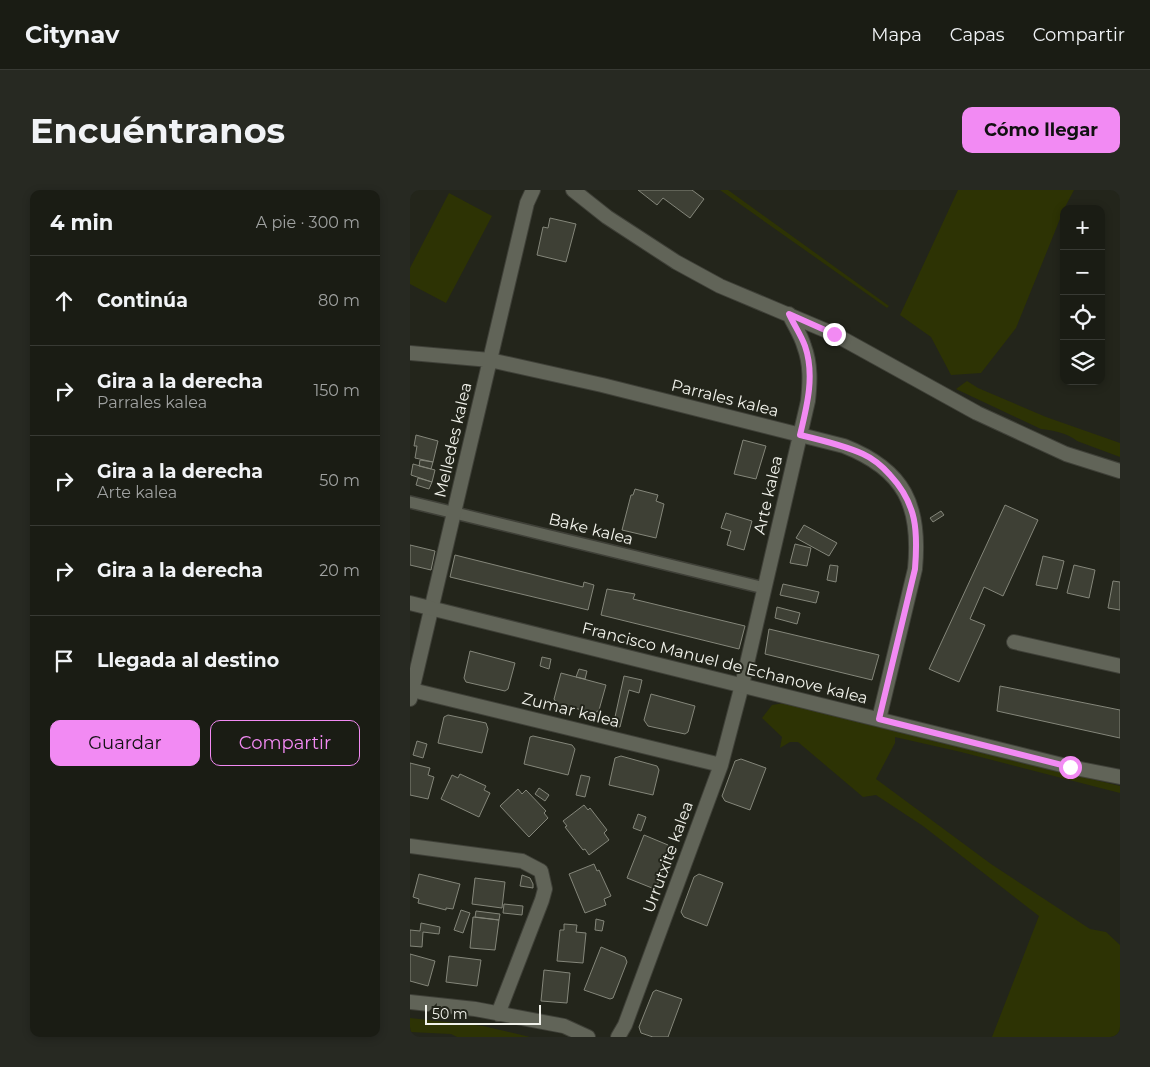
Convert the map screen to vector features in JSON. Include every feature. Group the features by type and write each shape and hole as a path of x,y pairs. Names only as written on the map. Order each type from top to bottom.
{"street":[{"name":"Melledes kalea","path":"411,694 527,203 533,190"},
{"path":"573,190 607,217 676,262 720,286 834,334 977,413 1066,454 1120,472"},
{"name":"Arte kalea","path":"742,685 808,401 809,365 804,346 789,314"},
{"name":"Parrales kalea","path":"410,353 490,360 602,385 844,446 865,454 882,466 899,485 912,509 917,544 915,569 879,719"},
{"name":"Bake kalea","path":"410,502 764,588"},
{"name":"Francisco Manuel de Echanove kalea","path":"410,604 1070,767 1120,777"},
{"path":"1014,642 1120,666"},
{"name":"Urrutxite kalea","path":"618,1037 625,1025 721,765 742,685"},
{"name":"Zumar kalea","path":"411,694 721,765"},
{"path":"410,846 522,861 541,871 545,890 542,900 498,1014"},
{"path":"410,1002 449,1006 564,1026 588,1037"}],"green space":[{"path":"720,190 728,190 889,306 887,308"},
{"path":"958,190 1074,190 1066,205 1060,205 1060,219 1016,328 981,373 951,375 931,337 900,315"},
{"path":"449,193 492,216 446,303 410,284 410,268"},
{"path":"967,381 978,388 1046,417 1120,443 1120,457 1077,441 1065,434 1041,429 956,389"},
{"path":"784,703 1120,786 1120,793 895,737 895,743 876,779 991,864 1090,929 1106,932 1120,945 1120,1037 992,1037 1039,916 923,826 876,795 863,797 798,742 790,742 780,748 782,737 762,718 772,705"},
{"path":"410,1018 483,1026 530,1037 457,1037 451,1034 410,1032"}],"building":[{"path":"638,190 692,190 704,199 690,218 663,198 657,205"},
{"path":"550,218 576,224 566,262 537,255 543,227 548,228"},
{"path":"416,435 438,441 433,462 415,458 417,446 414,446"},
{"path":"743,440 766,446 756,479 734,474"},
{"path":"420,460 433,462 431,469 419,466"},
{"path":"413,464 435,470 432,482 411,475"},
{"path":"418,478 432,482 429,489 416,485"},
{"path":"635,489 658,495 656,501 664,504 656,538 622,530 631,495 633,495"},
{"path":"1005,505 1038,520 1003,596 984,587 970,619 985,625 959,682 929,669"},
{"path":"941,511 944,515 933,522 930,518"},
{"path":"726,513 752,521 744,550 727,545 731,531 721,528"},
{"path":"804,525 837,543 829,556 796,538"},
{"path":"795,544 811,548 807,566 790,563"},
{"path":"410,545 435,551 431,570 410,565"},
{"path":"455,555 583,587 584,582 594,585 588,610 450,577"},
{"path":"1043,556 1064,561 1057,589 1036,585"},
{"path":"830,565 838,566 836,582 827,580"},
{"path":"1074,565 1095,570 1089,598 1067,593"},
{"path":"1113,581 1120,582 1120,610 1108,608"},
{"path":"783,584 819,592 816,603 780,595"},
{"path":"607,589 635,594 633,599 745,626 739,649 601,615"},
{"path":"777,607 800,613 797,624 775,618"},
{"path":"769,629 879,655 872,680 765,654"},
{"path":"470,651 515,663 508,689 505,691 466,682 464,678"},
{"path":"542,657 551,659 549,669 540,666"},
{"path":"579,669 587,671 585,679 576,677"},
{"path":"561,673 606,685 599,710 595,713 557,704 554,699"},
{"path":"624,676 642,680 639,693 629,690 620,727 613,726"},
{"path":"1000,686 1120,710 1120,738 997,711"},
{"path":"651,694 695,706 688,732 685,734 648,726 644,720"},
{"path":"448,715 486,723 488,729 482,753 438,743 444,717"},
{"path":"533,736 572,745 575,749 568,775 524,764 530,737"},
{"path":"417,741 427,744 423,758 413,755"},
{"path":"621,756 657,766 659,770 653,795 609,785 615,758"},
{"path":"741,759 766,768 750,810 725,801 722,796 735,761"},
{"path":"410,763 430,768 428,775 434,777 428,799 410,795"},
{"path":"460,774 486,786 484,790 490,793 479,817 441,799 452,775 458,778"},
{"path":"581,775 590,777 585,797 576,795"},
{"path":"539,788 549,795 545,801 535,794"},
{"path":"518,789 522,794 526,790 546,811 544,813 548,818 529,837 500,806"},
{"path":"584,805 588,810 590,808 607,830 604,833 609,840 589,855 565,827 567,826 563,821"},
{"path":"638,814 646,817 641,831 633,828"},
{"path":"644,835 668,845 671,849 657,886 652,888 627,878"},
{"path":"594,864 597,871 599,870 611,896 604,899 606,905 585,913 569,874"},
{"path":"419,874 460,884 453,909 446,908 446,910 418,903 419,899 413,897"},
{"path":"699,874 723,883 707,926 684,917 681,912 694,877"},
{"path":"522,875 530,878 533,888 520,886"},
{"path":"475,878 505,882 502,908 472,904"},
{"path":"504,904 523,906 522,915 503,913"},
{"path":"461,910 470,913 463,933 454,930"},
{"path":"476,911 500,914 499,920 475,917"},
{"path":"473,917 499,920 495,950 470,948"},
{"path":"596,919 604,921 602,931 595,930"},
{"path":"421,923 440,927 439,934 423,932 422,947 410,946 410,930 420,931"},
{"path":"564,924 577,925 576,932 586,933 583,963 557,961 560,930 564,930"},
{"path":"601,947 625,957 627,962 613,998 610,999 584,990"},
{"path":"410,954 435,961 428,986 410,981"},
{"path":"449,956 481,960 477,986 446,982"},
{"path":"544,970 570,973 567,1003 541,1001"},
{"path":"656,990 682,999 668,1037 653,1037 641,1033 639,1027 653,992"}],"route":[{"path":"834,334 789,314 804,346 809,365 808,401 800,435 844,446 865,454 882,466 899,485 912,509 916,528 915,569 879,719 1070,767"}]}
